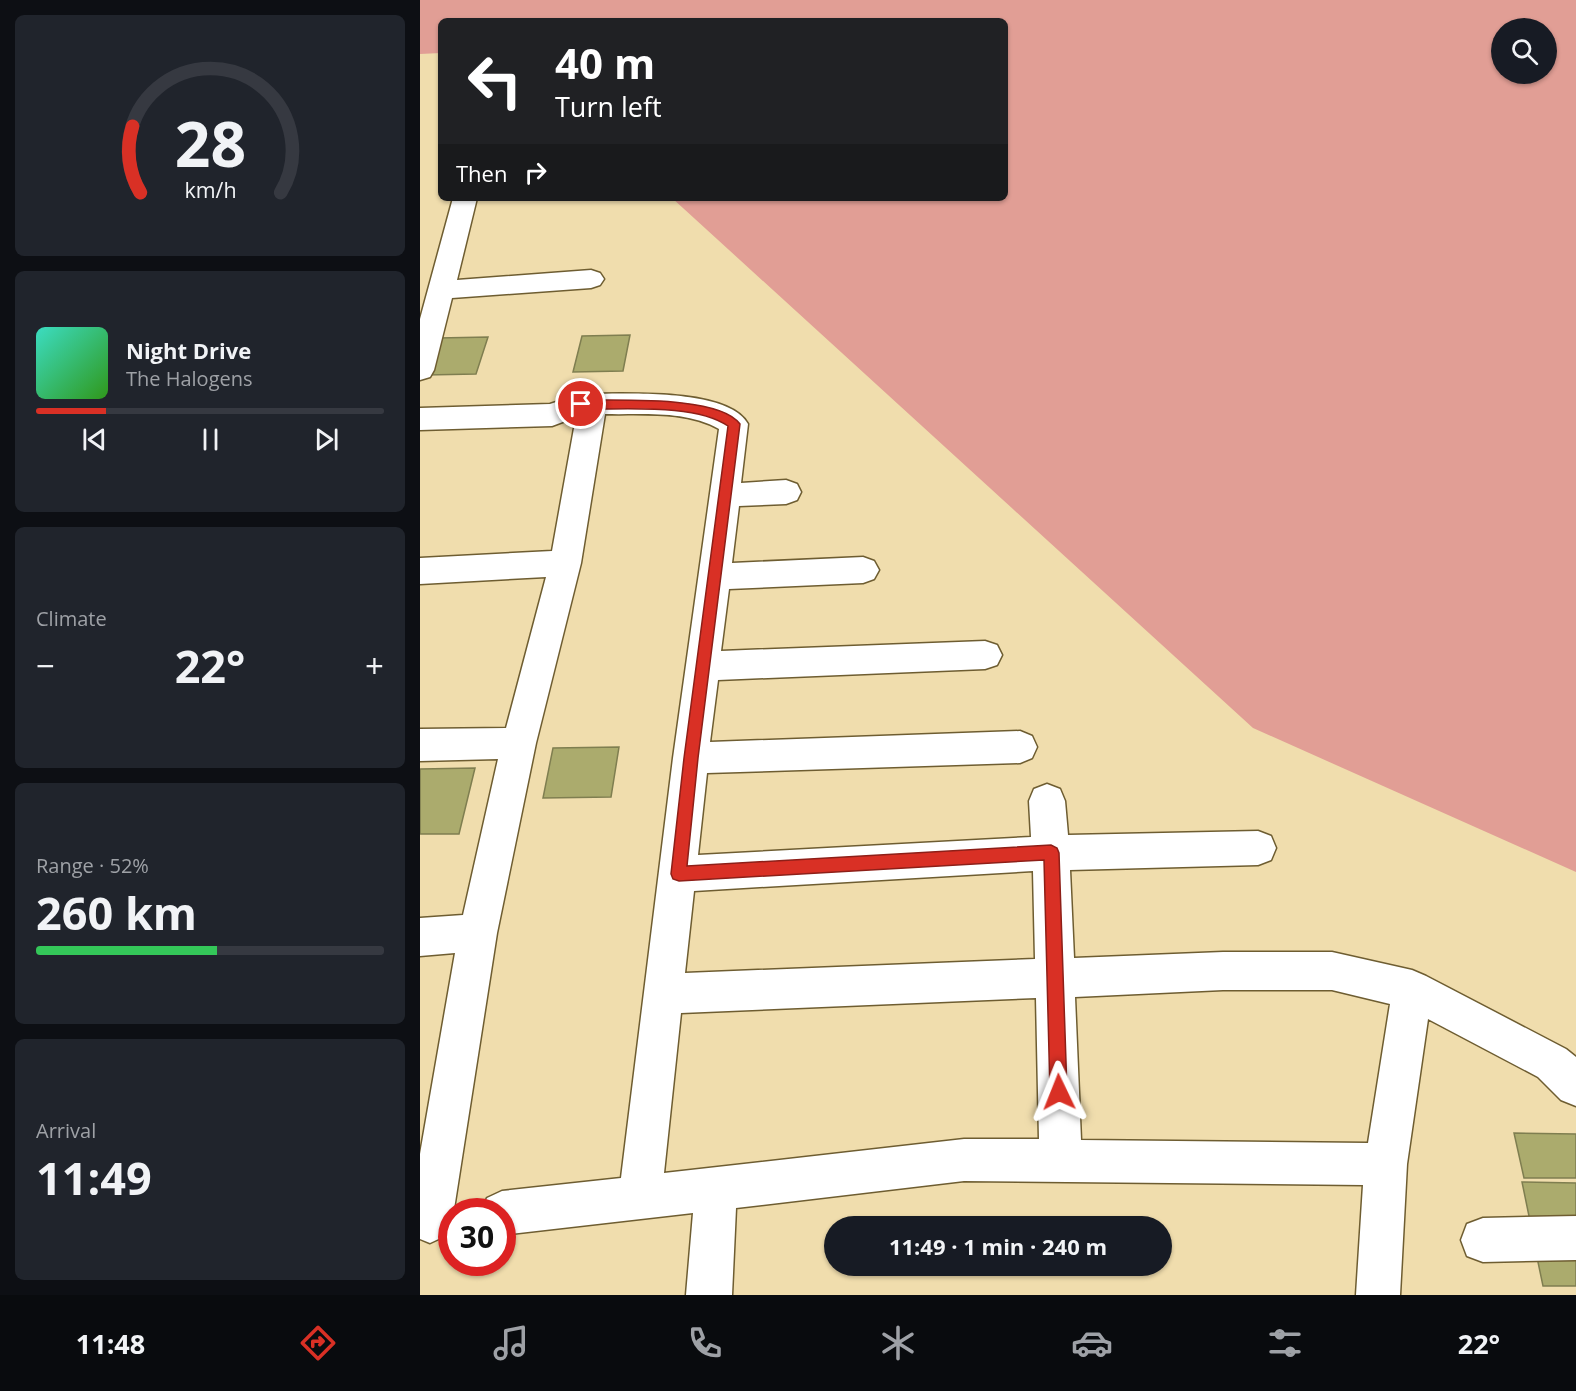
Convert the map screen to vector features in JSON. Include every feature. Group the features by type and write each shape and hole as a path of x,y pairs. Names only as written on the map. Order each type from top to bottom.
{"street":[{"path":"420,370 464,201"},
{"path":"441,290 591,279"},
{"path":"420,396 561,395 587,404 688,407 720,414 734,424 691,758 640,1196"},
{"path":"420,419 552,415 587,404"},
{"path":"434,1221 478,933 519,743 565,563 587,404"},
{"path":"726,495 786,492"},
{"path":"420,571 565,563"},
{"path":"715,577 863,570"},
{"path":"704,666 985,655"},
{"path":"420,746 519,743"},
{"path":"691,758 1020,747"},
{"path":"1047,801 1051,853 1061,1161"},
{"path":"679,874 1051,853 1258,848"},
{"path":"420,937 478,933"},
{"path":"664,994 1223,971 1332,971 1412,990 1552,1063 1576,1085"},
{"path":"1378,1295 1386,1164 1412,990"},
{"path":"516,1211 964,1160 1386,1164"},
{"path":"709,1295 716,1188"},
{"path":"1483,1240 1576,1238"}],"shaded area":[{"path":"420,0 1576,0 1576,872 1253,728 675,201 1008,201 1008,18 438,18 438,53 420,54"}],"building":[{"path":"630,335 623,371 573,372 582,336"},
{"path":"488,337 476,374 426,375 438,338"},
{"path":"619,747 611,797 543,798 553,748"},
{"path":"475,768 459,834 420,834 420,769"},
{"path":"1514,1133 1576,1134 1576,1178 1524,1178"},
{"path":"1522,1182 1576,1183 1576,1221 1530,1221"},
{"path":"1534,1243 1576,1244 1576,1286 1543,1286"}],"route":[{"path":"581,404 688,407 720,414 734,424 691,758 679,874 1051,853 1059,1092"}]}
